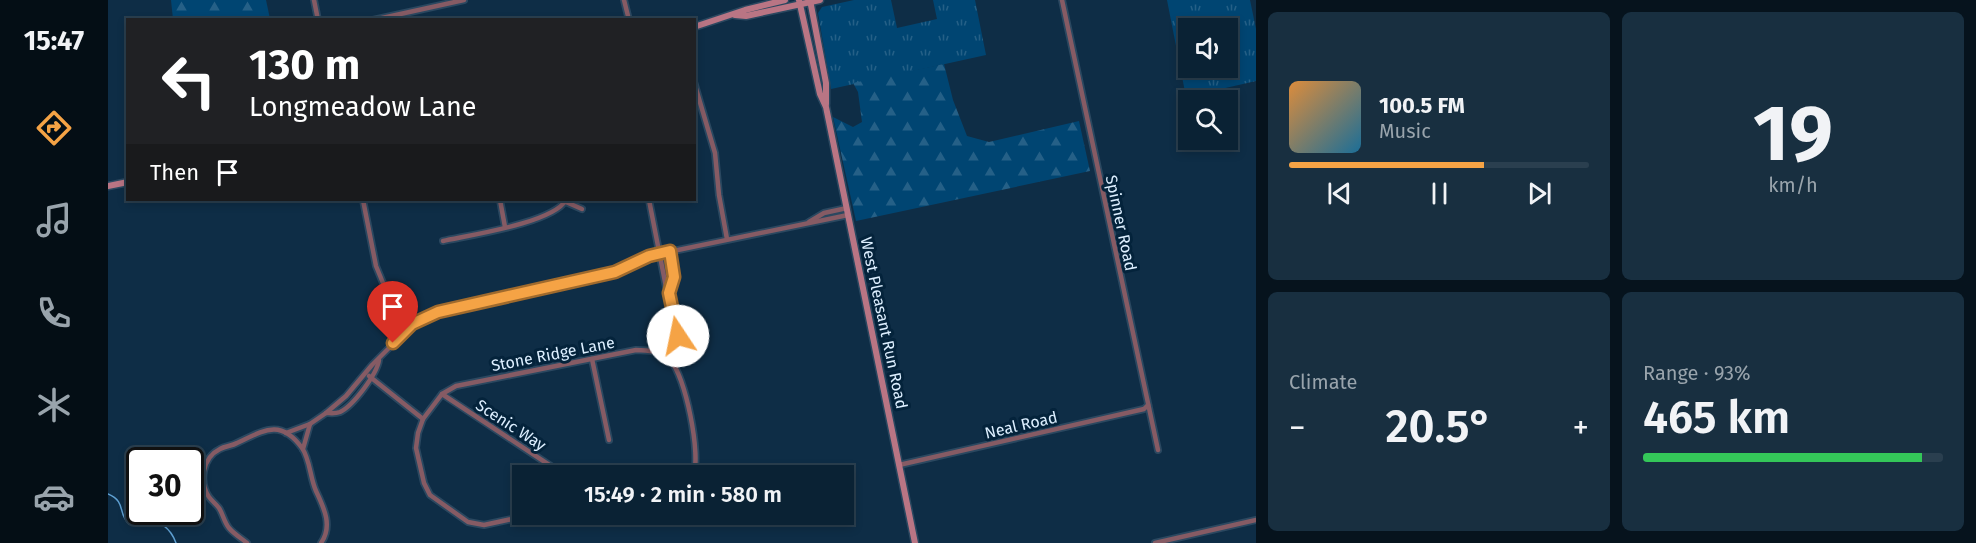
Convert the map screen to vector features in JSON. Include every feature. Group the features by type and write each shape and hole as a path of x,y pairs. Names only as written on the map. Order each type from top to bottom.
{"main road":[{"path":"696,26 784,0"},
{"path":"734,15 746,16 800,2 820,0"},
{"name":"West Pleasant Run Road","path":"810,1 826,83 826,107 915,543"},
{"name":"West Pleasant Run Road","path":"800,2 820,94 826,107"},
{"path":"108,186 126,182"}],"street":[{"path":"314,0 318,18"},
{"path":"382,18 464,0"},
{"path":"624,0 628,18"},
{"name":"Spinner Road","path":"1062,0 1158,450"},
{"path":"696,88 716,153 719,195 727,239"},
{"path":"363,201 376,266 383,283 412,324"},
{"path":"500,201 505,227"},
{"path":"442,241 540,218 556,211 566,201 582,210"},
{"path":"649,201 678,336 669,358 683,385 696,448 697,465"},
{"path":"286,433 310,424 326,413 346,396 412,324 438,312 615,272 649,256 661,253 804,224 824,213 847,212"},
{"path":"669,293 674,277 670,251"},
{"path":"665,278 674,277"},
{"name":"Stone Ridge Lane","path":"442,394 456,386 636,350 651,350 669,358"},
{"path":"592,359 609,440"},
{"path":"326,413 337,413 343,409 372,377 378,368 379,360"},
{"path":"366,373 423,419"},
{"path":"442,394 423,419 416,448 424,483 430,495 468,522 484,525 512,519"},
{"name":"Scenic Way","path":"442,394 549,465"},
{"name":"Neal Road","path":"899,465 1099,420 1144,409 1148,405"},
{"path":"303,449 310,424"},
{"path":"247,543 231,530 219,509 209,498 204,485 204,471 208,460 219,450 263,430 277,430 286,433 303,449 315,488 327,514 326,537 321,543"},
{"path":"1155,543 1256,520"}],"green space":[{"path":"171,0 266,0 270,18 173,18"},
{"path":"854,0 891,0 897,28 937,19 933,0 975,0 986,55 831,89 818,13 822,7"},
{"path":"1167,0 1250,0 1256,29 1256,81 1217,90 1185,90 1182,78 1238,78 1238,18 1178,18 1178,56"},
{"path":"944,64 953,100 967,136 989,142 1079,121 1090,171 856,221 833,117 853,127 862,122 858,92 853,83"}],"waterway":[{"path":"108,494 118,501 123,516 129,524 139,521 159,523 168,529 176,543"}],"route":[{"path":"393,343 412,324 438,312 615,272 649,256 670,251 674,277 669,293 678,336"}]}
